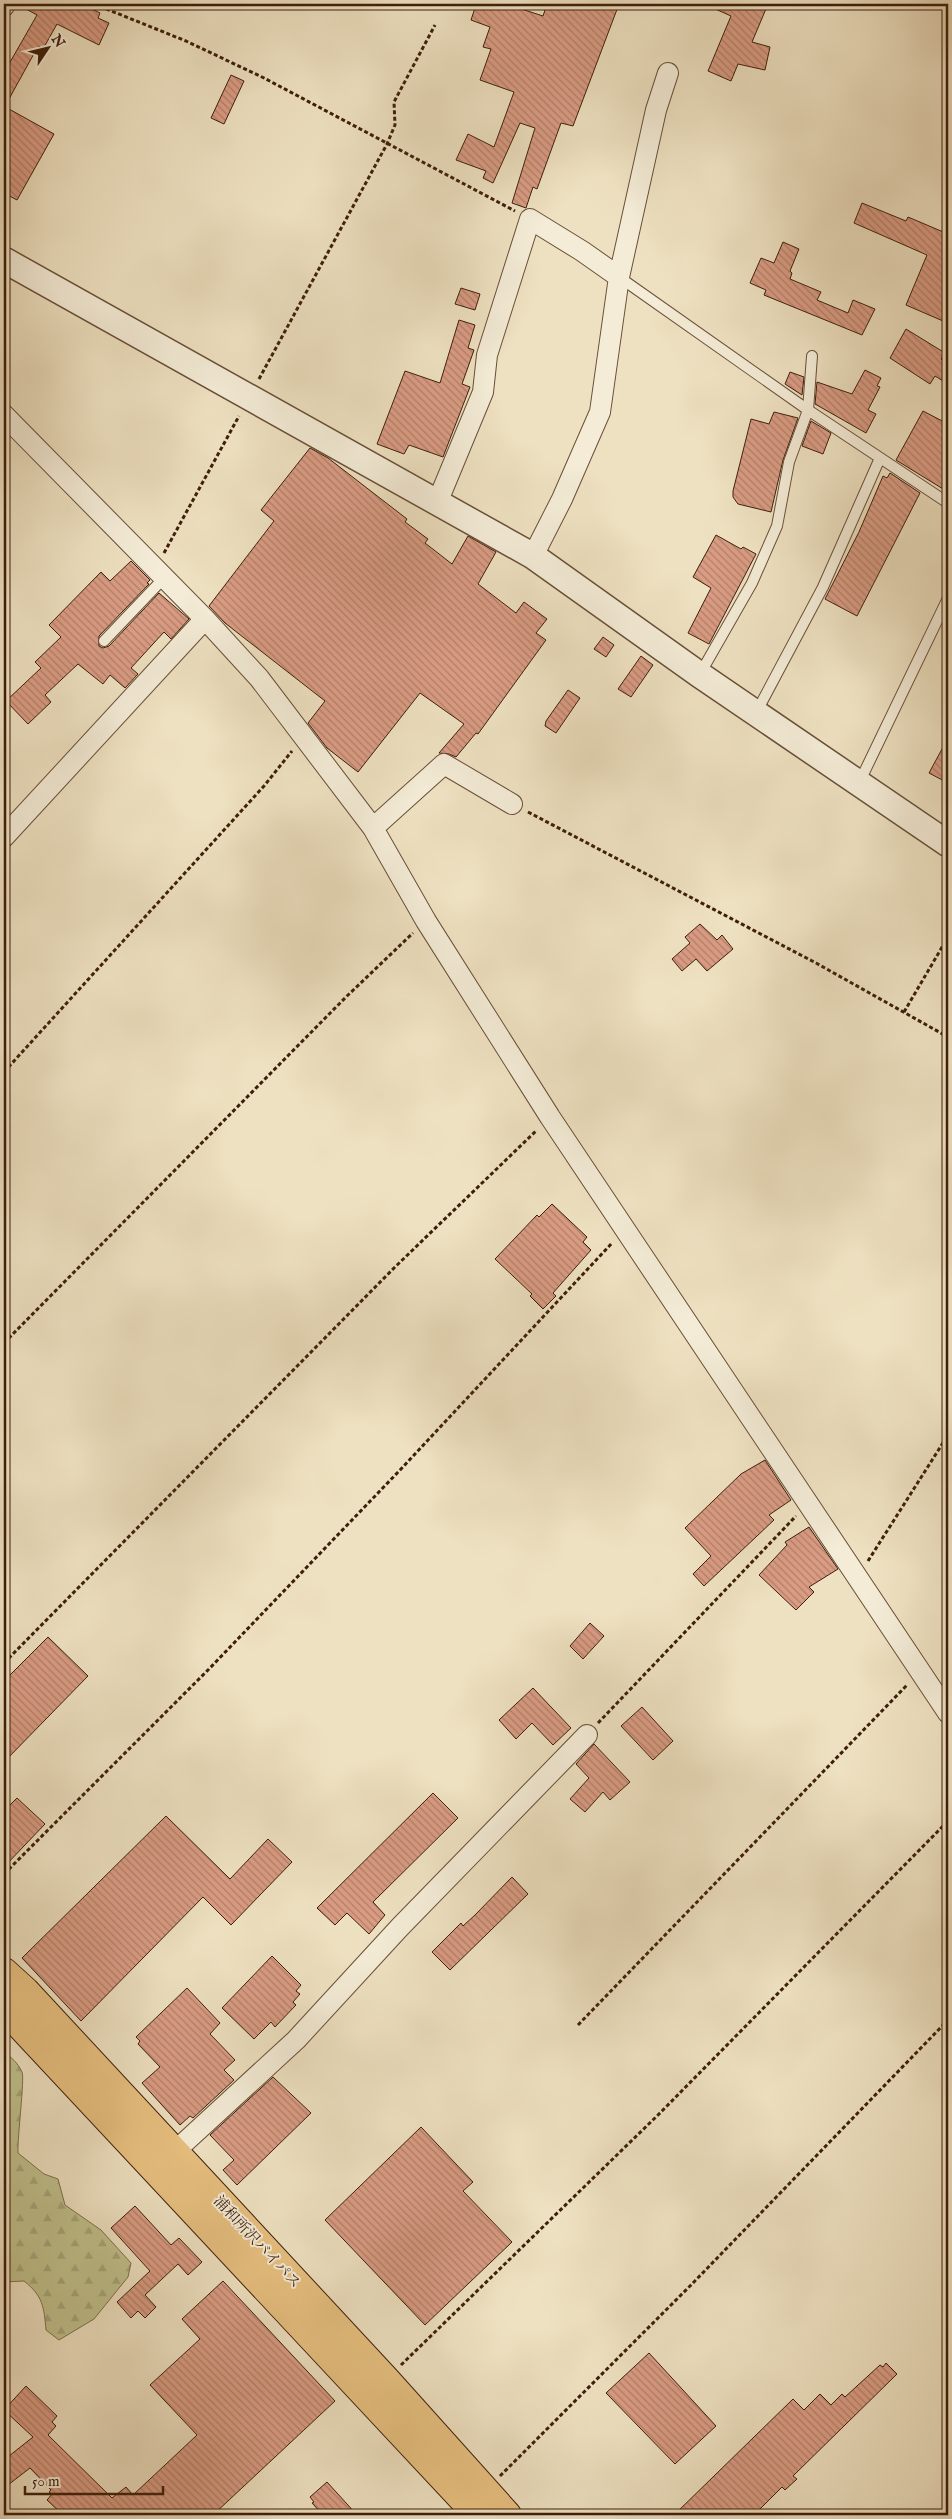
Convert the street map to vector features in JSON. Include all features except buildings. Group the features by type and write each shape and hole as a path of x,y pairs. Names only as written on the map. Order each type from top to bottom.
{"highway":[{"name":"浦和所沢バイパス","path":"4,1972 25,1991 173,2153 386,2380 481,2503"},
{"name":"浦和所沢バイパス","path":"4,2008 481,2503 507,2515"}],"street":[{"path":"533,556 562,499 600,412 619,277 656,110 668,73"},
{"path":"437,503 483,392 487,355 530,219 582,251 619,277"},
{"path":"4,260 533,556 700,675 948,844"},
{"path":"4,415 205,618 259,678 373,828 426,921 550,1118 948,1713"},
{"path":"4,837 205,618"},
{"path":"373,828 444,764 512,804"},
{"path":"173,2153 296,2040 400,1927 587,1735"}],"lane":[{"path":"619,277 808,410 948,503"},
{"path":"700,675 752,583 777,526 790,462 808,410 812,356"},
{"path":"756,713 823,587 880,458"},
{"path":"104,641 160,573"},
{"path":"859,783 948,598"}],"path":[{"path":"94,4 186,41 229,61 530,219"},
{"path":"160,573 250,396 387,144 395,125 394,102 435,25"},
{"path":"4,1072 264,786 303,737"},
{"path":"512,804 816,963 948,1037"},
{"path":"4,1343 346,996 426,921"},
{"path":"904,1012 948,937"},
{"path":"4,1663 394,1268 550,1118"},
{"path":"4,1874 189,1689 401,1469 624,1229"},
{"path":"857,1578 948,1435"},
{"path":"587,1735 808,1503"},
{"path":"578,2025 920,1671"},
{"path":"386,2380 658,2115 948,1821"},
{"path":"481,2503 948,2020"}],"green space":[{"path":"4,2052 12,2058 22,2072 23,2077 18,2153 44,2174 58,2179 65,2205 101,2230 131,2263 128,2277 94,2319 59,2340 46,2330 41,2302 30,2286 24,2281 4,2282"}]}
